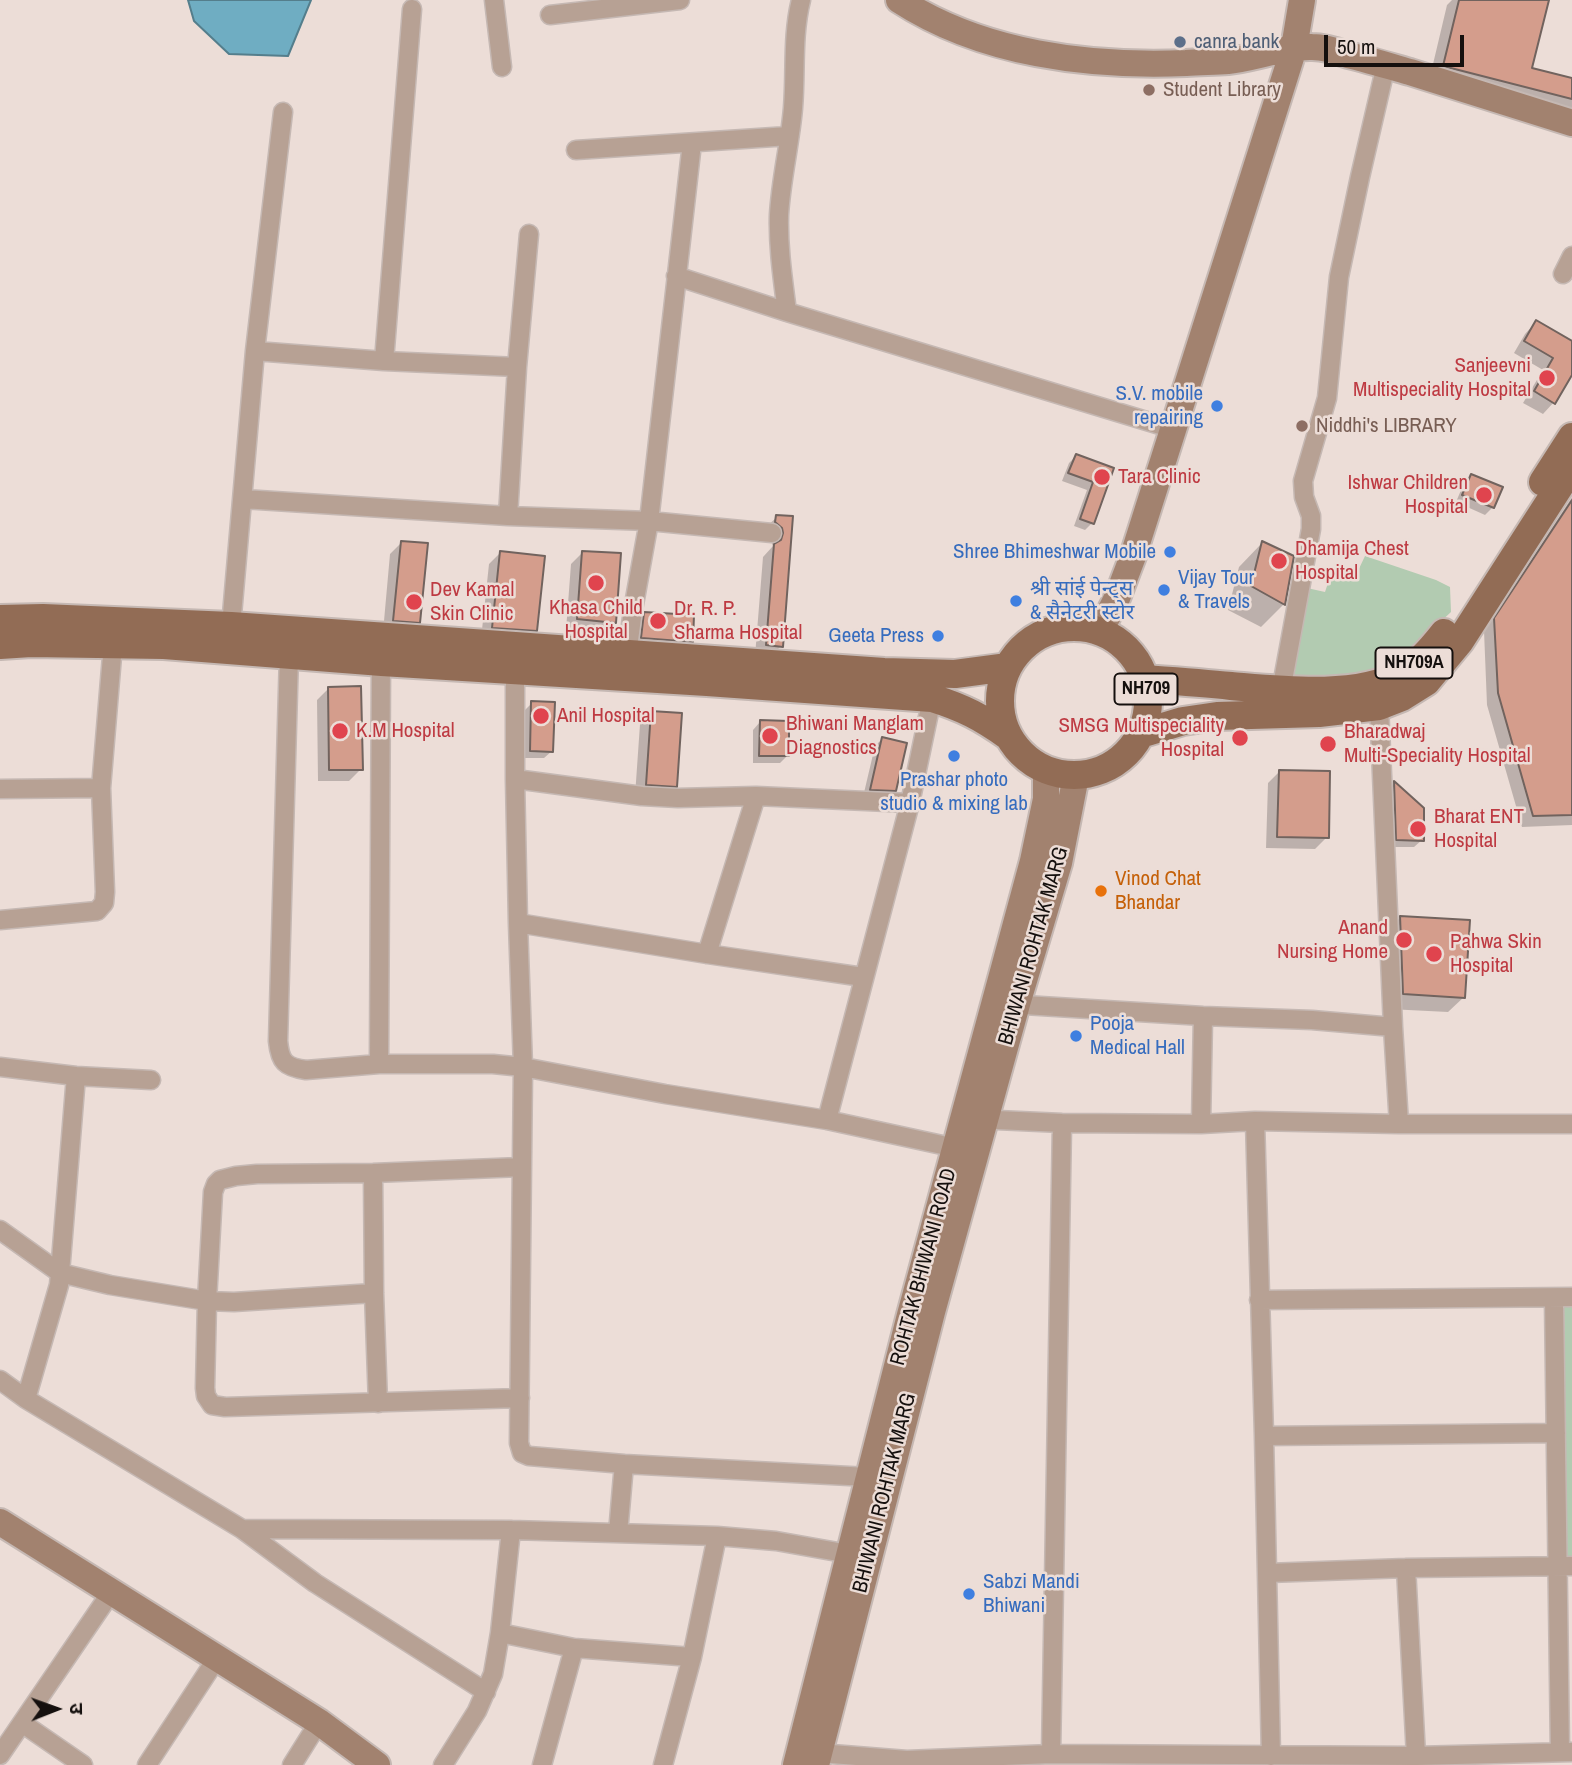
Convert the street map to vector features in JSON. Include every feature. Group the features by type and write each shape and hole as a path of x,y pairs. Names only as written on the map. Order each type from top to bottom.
{"main road":[{"path":"899,0 922,15 1000,45 1116,63 1227,61 1294,48 1329,49 1572,123"},
{"path":"1008,736 1001,713 1001,689 1008,667 1021,649 1038,636 1058,628 1079,627 1100,631 1117,598 1133,556 1294,48 1302,0"},
{"name":"NH709A","path":"1144,679 1281,691 1370,686 1402,674 1433,648 1451,625 1572,438"},
{"name":"NH709A","path":"1140,734 1183,721 1217,716 1319,713 1378,706 1402,697 1426,682 1460,640 1572,467"},
{"path":"0,619 43,618 231,626 514,670 932,698 961,707 1008,736"},
{"name":"NH709","path":"1008,736 1032,762 1046,770 1076,776 1096,772 1114,764 1129,751 1140,734 1146,716 1148,697 1144,679 1135,659 1127,650 1100,631"},
{"path":"0,645 163,645 289,656 380,649 627,655 884,672 955,674 1008,667"},
{"path":"1006,1003 1042,824 1046,799 1046,770"},
{"name":"BHIWANI ROHTAK MARG","path":"808,1758 932,1312 975,1119 1006,1003 1059,863 1076,776"},
{"name":"ROHTAK BHIWANI ROAD","path":"808,1758 849,1554 910,1315 956,1148 975,1119"},
{"path":"1,1525 112,1591 319,1722 377,1765"}],"street":[{"path":"494,0 502,67"},
{"path":"550,15 680,0"},
{"path":"787,312 780,256 779,216 794,104 795,37 801,0"},
{"path":"384,361 412,9"},
{"path":"1281,691 1311,529 1311,516 1304,497 1303,481 1327,398 1339,277 1386,65"},
{"path":"231,626 255,351 284,112"},
{"path":"576,150 789,136"},
{"path":"627,655 649,521 692,143"},
{"path":"508,516 529,234"},
{"path":"1563,275 1572,256"},
{"path":"676,276 1173,429"},
{"path":"255,351 384,361 517,367"},
{"path":"243,499 508,516 649,521 772,534"},
{"path":"0,920 97,911 105,897 101,788 113,644"},
{"path":"379,1064 380,649"},
{"path":"289,656 278,1041 279,1055 287,1065 306,1070 379,1064 493,1064 523,1067 665,1094 827,1120 956,1148"},
{"path":"514,670 514,779 523,1067 519,1443 523,1454 624,1464 868,1478"},
{"path":"827,1120 910,803 932,698"},
{"path":"1378,706 1399,1124"},
{"path":"514,779 642,796 755,796 910,803"},
{"path":"0,789 101,788"},
{"path":"707,954 755,796"},
{"path":"518,923 863,977"},
{"path":"1006,1003 1393,1027"},
{"path":"1201,1124 1203,1016"},
{"path":"0,1067 76,1076 151,1080"},
{"path":"26,1399 56,1298 60,1273 76,1076"},
{"path":"975,1119 1062,1123 1201,1124 1255,1121 1572,1124"},
{"path":"1255,1121 1271,1756"},
{"path":"1051,1754 1062,1123"},
{"path":"520,1398 225,1407 212,1405 206,1396 205,1388 213,1192 220,1180 257,1174 521,1167"},
{"path":"373,1173 378,1403"},
{"path":"0,1230 60,1273 110,1285 207,1301 244,1302 374,1293"},
{"path":"808,1758 907,1760 1051,1754 1416,1756 1566,1752 1565,1566 1556,1433 1563,1297 1259,1300"},
{"path":"0,1380 26,1399 242,1529 315,1583 486,1692"},
{"path":"1264,1436 1556,1433"},
{"path":"618,1533 624,1464"},
{"path":"242,1529 512,1530 717,1535 776,1541 849,1554"},
{"path":"443,1765 472,1721 493,1674 512,1530"},
{"path":"663,1765 692,1657 717,1535"},
{"path":"1268,1573 1565,1566"},
{"path":"1406,1569 1416,1756"},
{"path":"0,1755 112,1591"},
{"path":"500,1633 574,1648 692,1657"},
{"path":"542,1765 574,1648"},
{"path":"147,1765 217,1658"},
{"path":"292,1765 319,1722"},
{"path":"22,1723 83,1765"}],"green space":[{"path":"1365,556 1450,587 1451,612 1402,658 1366,674 1294,677 1307,588 1325,592 1333,568 1356,575"},
{"path":"1572,1306 1572,1556 1566,1557 1564,1307"}],"water":[{"path":"188,0 311,0 288,56 229,54 194,21"}],"building":[{"path":"1459,0 1549,0 1532,68 1572,78 1572,99 1443,66"},
{"path":"1536,320 1572,341 1572,375 1555,404 1534,391 1553,358 1524,341"},
{"path":"1076,454 1114,468 1094,524 1080,519 1093,482 1068,473"},
{"path":"1471,474 1503,487 1494,508 1462,495"},
{"path":"1572,500 1572,815 1533,816 1498,693 1494,618"},
{"path":"776,515 793,516 783,647 766,645 774,544 781,540 783,533 782,528 775,522"},
{"path":"401,541 428,543 420,623 393,621"},
{"path":"1262,541 1294,556 1285,605 1251,586"},
{"path":"500,551 545,556 537,631 492,628"},
{"path":"582,551 621,553 616,623 577,619"},
{"path":"644,612 694,615 693,642 641,638"},
{"path":"361,686 363,770 329,770 328,687"},
{"path":"531,701 555,702 553,752 530,751"},
{"path":"651,711 682,713 677,787 646,785"},
{"path":"760,720 789,721 789,756 759,756"},
{"path":"882,737 907,743 896,791 870,790"},
{"path":"1279,770 1330,771 1329,838 1277,837"},
{"path":"1394,781 1424,808 1424,841 1396,840"},
{"path":"1400,916 1470,920 1465,998 1403,994"}],"place":[{"name":"canra bank","path":"1180,42"},
{"name":"Student Library","path":"1149,90"},
{"name":"Sanjeevni Multispeciality Hospital","path":"1547,378"},
{"name":"S.V. mobile repairing","path":"1217,406"},
{"name":"Niddhi's LIBRARY","path":"1302,426"},
{"name":"Tara Clinic","path":"1102,477"},
{"name":"Ishwar Children Hospital","path":"1484,495"},
{"name":"Shree Bhimeshwar Mobile","path":"1170,552"},
{"name":"Dhamija Chest Hospital","path":"1279,561"},
{"name":"Khasa Child Hospital","path":"596,583"},
{"name":"Vijay Tour & Travels","path":"1164,590"},
{"name":"श्री सांई पेन्ट्स & सैनेटरी स्टोर","path":"1016,601"},
{"name":"Dev Kamal Skin Clinic","path":"414,602"},
{"name":"Dr. R. P. Sharma Hospital","path":"658,621"},
{"name":"Geeta Press","path":"938,636"},
{"name":"Anil Hospital","path":"541,716"},
{"name":"K.M Hospital","path":"340,731"},
{"name":"Bhiwani Manglam Diagnostics","path":"770,736"},
{"name":"SMSG Multispeciality Hospital","path":"1240,738"},
{"name":"Bharadwaj Multi-Speciality Hospital","path":"1328,744"},
{"name":"Prashar photo studio & mixing lab","path":"954,756"},
{"name":"Bharat ENT Hospital","path":"1418,829"},
{"name":"Vinod Chat Bhandar","path":"1101,891"},
{"name":"Anand Nursing Home","path":"1404,940"},
{"name":"Pahwa Skin Hospital","path":"1434,954"},
{"name":"Pooja Medical Hall","path":"1076,1036"},
{"name":"Sabzi Mandi Bhiwani","path":"969,1594"}]}
